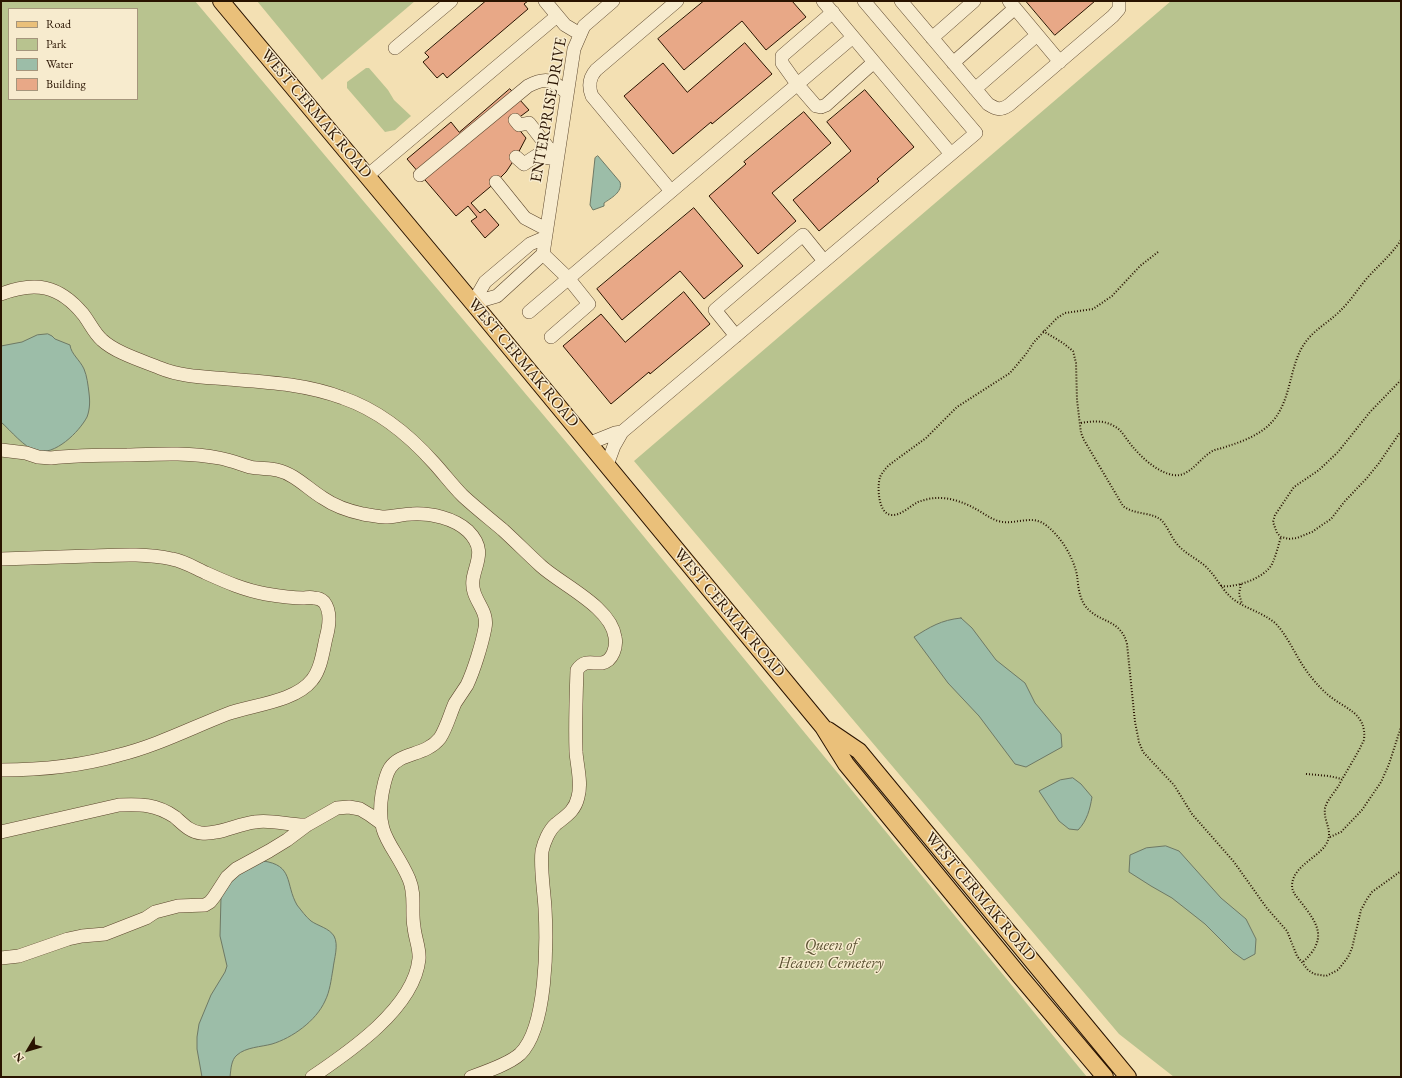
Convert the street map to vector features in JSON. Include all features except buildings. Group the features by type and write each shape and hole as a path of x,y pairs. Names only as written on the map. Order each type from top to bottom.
{"main road":[{"name":"WEST CERMAK ROAD","path":"221,1 590,443 823,726 846,764 1019,975 1105,1077"},
{"name":"WEST CERMAK ROAD","path":"823,726 859,751 1128,1077"}],"street":[{"path":"395,48 451,1"},
{"path":"545,1 565,25 580,34"},
{"name":"ENTERPRISE DRIVE","path":"543,254 574,49 584,26 613,1"},
{"path":"671,191 592,96 589,89 592,75 596,70 677,1"},
{"path":"823,1 951,154"},
{"path":"607,464 614,446 622,432 976,133 864,1"},
{"path":"901,1 988,104 996,108 1003,108 1060,62 1113,16 1119,9 1119,1"},
{"path":"932,38 974,1"},
{"path":"953,63 1012,5 1060,62"},
{"path":"832,12 782,56 782,63 797,84 816,106 821,107 826,105 874,62"},
{"path":"367,176 557,16"},
{"path":"975,88 1037,35"},
{"path":"529,312 853,37"},
{"path":"420,175 528,86 539,80 554,82 567,93"},
{"path":"515,120 519,125 529,123 557,159"},
{"path":"516,157 524,164 536,156 557,159"},
{"path":"473,303 485,282 530,244 545,234 525,218 496,182"},
{"path":"736,336 715,310 803,235 824,261"},
{"path":"473,303 497,296 543,254 569,278 589,304 551,337"},
{"path":"1,294 16,288 28,286 62,294 85,316 93,329 104,342 144,362 178,374 297,386 322,391 362,406 400,431 434,462 465,498 504,531 543,568 596,607 614,628 616,638 615,648 611,656 605,662 585,663 577,670 575,720 579,796 572,812 555,825 550,832 542,850 546,940 542,992 537,1022 527,1045 519,1055 493,1069 471,1077"},
{"path":"590,443 622,432"},
{"path":"1,450 51,458 167,454 201,455 220,458 252,467 277,470 288,474 298,479 326,500 340,508 370,516 385,517 414,514 438,516 458,524 467,530 473,537 479,556 473,578 474,593 485,614 486,621 485,629 467,684 457,700 439,739 426,750 399,759 389,769 385,778 382,793 380,809 381,823 384,834 409,880 412,891 414,927 419,958 416,972 410,987 391,1013 359,1043 312,1077"},
{"path":"1,559 125,554 148,555 174,559 233,585 251,591 266,594 320,599 324,602 329,613 329,623 318,670 312,680 305,687 296,692 274,701 228,714 158,742 120,755 87,763 58,767 1,770"},
{"path":"1,832 104,808 138,804 150,805 162,810 191,830 200,833 208,833 255,822 266,821 307,825"},
{"path":"1,958 19,956 68,939 105,934 146,918 155,912 178,906 205,905 210,902 227,877 236,869 246,862 258,858 287,840 307,825 337,808 349,807 360,810 381,823"}],"path":[{"path":"1081,424 1100,422 1115,426 1131,446 1148,462 1174,476 1182,475 1209,453 1243,441 1255,435 1273,420 1280,409 1287,395 1302,346 1342,309 1401,240"},
{"path":"1158,252 1149,258 1112,296 1104,302 1093,309 1065,313 1057,318 1043,331 1010,373 957,407 926,438 889,465 880,477 879,482 878,492 883,509 891,515 903,511 920,501 938,498 951,500 972,507 998,521 1010,522 1033,520 1041,522 1056,535 1066,548 1074,565 1081,598 1084,604 1094,614 1119,628 1125,636 1135,722 1139,742 1143,752 1174,785 1192,814 1234,862 1266,907 1287,931 1297,956 1314,974 1326,976 1338,970 1348,957 1352,948 1361,910 1372,892 1401,871"},
{"path":"1043,331 1073,351 1076,364 1077,400 1084,440 1123,506 1134,512 1151,515 1162,520 1176,543 1184,552 1209,570 1220,586 1234,599 1274,623 1285,635 1301,662 1318,685 1327,694 1358,716 1362,722 1365,733 1364,740 1325,809 1330,837"},
{"path":"1401,380 1370,412 1338,452 1319,470 1294,487 1287,495 1275,515 1273,522 1274,527 1281,537 1289,539 1304,536 1331,519 1379,464 1401,431"},
{"path":"1220,586 1234,586 1264,574 1273,563 1281,537"},
{"path":"1241,584 1239,594 1243,605"},
{"path":"1302,963 1316,948 1318,942 1317,929 1310,914 1292,890 1293,880 1301,867 1325,846 1330,837 1341,832 1362,810 1381,782 1389,764 1401,727"},
{"path":"1306,774 1323,775 1342,779"}],"green space":[{"name":"Queen of Heaven Cemetery","path":"1,1 195,1 572,449 1087,1077 1,1077"},
{"path":"257,1 415,1 322,80"},
{"path":"1171,1 1401,1 1401,1077 1174,1077 1119,1034 634,461"},
{"path":"366,68 369,68 388,90 394,100 411,116 395,130 385,132 347,88 347,82"}],"water":[{"path":"598,156 620,182 620,189 613,197 604,203 604,206 593,210 590,205 595,158"},
{"path":"48,334 55,339 70,345 85,372 90,405 87,417 66,442 51,450 43,452 31,449 1,422 1,346 22,342 37,335"},
{"path":"961,618 972,628 996,660 1025,683 1035,703 1061,734 1062,747 1026,767 1015,764 979,716 948,683 914,637 936,624 947,620"},
{"path":"1073,778 1081,784 1092,797 1088,815 1078,830 1069,829 1059,821 1039,791 1060,780"},
{"path":"1166,846 1179,851 1221,898 1246,919 1256,939 1255,954 1244,960 1233,952 1205,924 1172,898 1129,872 1130,855 1146,848"},
{"path":"263,861 273,863 284,871 297,905 311,921 326,929 334,936 336,948 327,997 316,1015 303,1028 280,1041 249,1049 237,1055 232,1065 230,1077 202,1077 197,1049 199,1024 211,995 227,966 220,936 221,897 224,889 242,870"}]}
